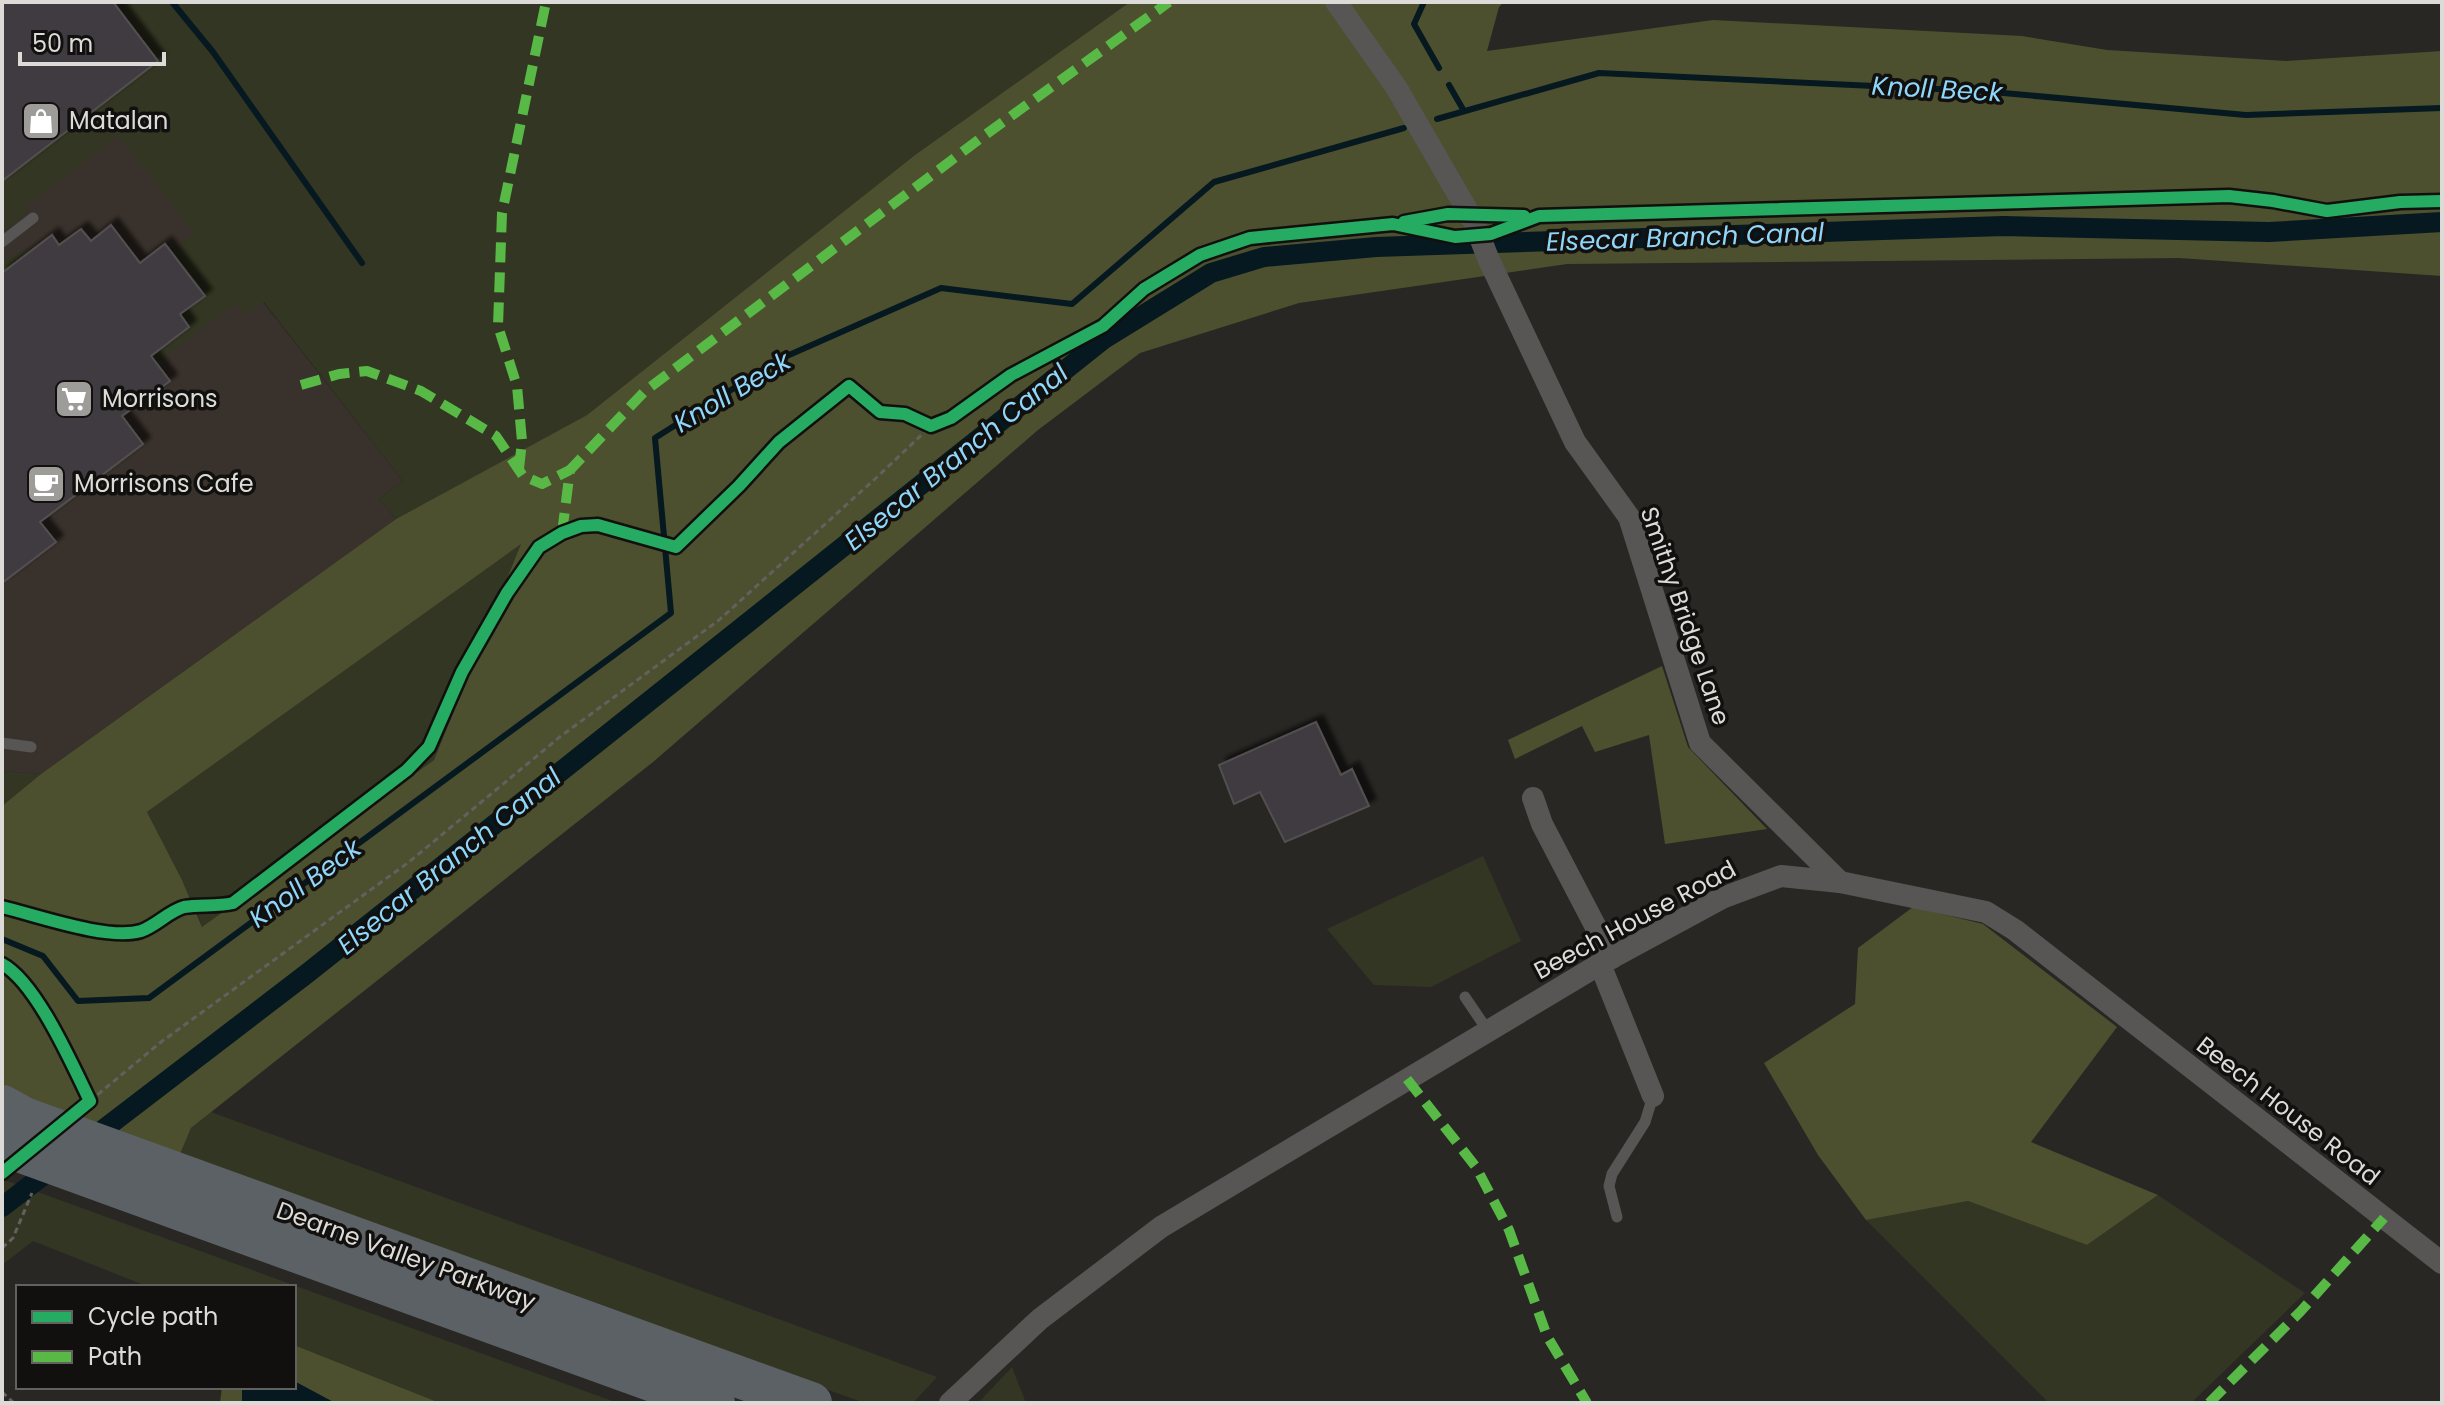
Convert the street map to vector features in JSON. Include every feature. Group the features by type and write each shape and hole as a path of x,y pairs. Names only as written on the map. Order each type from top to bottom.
{"highway":[{"name":"Dearne Valley Parkway","path":"8,1129 195,1198 714,1403"},
{"name":"Dearne Valley Parkway","path":"195,1198 811,1403"}],"street":[{"name":"Smithy Bridge Lane","path":"1336,2 1396,87 1474,222 1575,442 1629,517 1700,743 1840,882"},
{"path":"1533,798 1542,824 1606,961 1653,1096"},
{"name":"Beech House Road","path":"950,1403 1040,1319 1161,1227 1606,961 1722,898 1781,876 1840,882 1986,912 2015,930 2442,1263"}],"lane":[{"path":"2,242 33,218"},
{"path":"2,743 31,747"},
{"path":"1465,997 1488,1031"},
{"path":"1617,1217 1609,1186 1612,1174 1645,1122 1653,1096"}],"path":[{"path":"918,420 936,424"},
{"path":"79,1110 161,1042 409,862 561,736 719,620 936,424"},
{"path":"84,1088 90,1101"},
{"path":"2,1248 13,1238 32,1193"},
{"path":"2,1392 14,1403"}],"shaded area":[{"path":"2,2 148,2 211,225 205,296 180,315 189,327 151,355 156,362 235,303 263,302 403,481 379,499 396,519 41,774 2,771"}],"green space":[{"path":"113,2 1130,2 915,155 587,415 396,519 379,499 403,481 264,302 245,314 235,304 156,363 151,356 189,327 180,314 205,295 170,250 195,234 119,136 24,207 28,212 2,232 2,181 158,61"},
{"path":"1130,2 1504,2 1499,7 1487,51 1713,20 2022,36 2107,50 2286,61 2442,51 2442,276 2179,258 1567,264 1299,303 1140,353 1038,430 653,762 191,1128 178,1159 2,1092 2,806 41,774 396,519 587,415 915,155","holes":["521,544 434,760 202,927 147,812"]},
{"path":"43,243 2,273 2,260"},
{"path":"522,543 434,760 203,928 147,812"},
{"path":"1662,666 1688,747 1767,829 1665,844 1649,735 1595,752 1582,726 1515,759 1508,740"},
{"path":"2,771 41,774 2,806"},
{"path":"1483,856 1521,941 1431,987 1374,985 1327,929"},
{"path":"1913,907 1983,924 2117,1027 2031,1142 2158,1195 2087,1245 1968,1201 1866,1220 1818,1155 1764,1063 1855,1004 1858,948"},
{"path":"211,1112 937,1377 913,1403 865,1403 178,1159 191,1128"},
{"path":"2,1179 294,1285 144,1285 33,1241 2,1265"},
{"path":"2158,1195 2305,1293 2191,1403 2049,1403 1866,1220 1968,1201 2087,1245"},
{"path":"296,1286 618,1403 440,1403 296,1346"},
{"path":"296,1346 440,1403 335,1403 296,1382"},
{"path":"1012,1367 1026,1403 978,1403"},
{"path":"222,1389 242,1389 242,1403 220,1403"}],"water":[{"path":"296,1382 335,1403 242,1403 242,1389 296,1389"}],"building":[{"name":"Matalan","path":"2,2 113,2 158,61 2,181"},
{"name":"Morrisons","path":"111,225 140,263 165,244 205,296 180,314 189,327 151,356 170,381 122,416 143,444 40,522 56,542 2,583 2,273 52,235 59,245 81,229 91,241"},
{"path":"1316,722 1341,775 1352,769 1369,806 1285,842 1260,792 1234,804 1219,765"}],"waterway":[{"path":"172,2 213,52 362,263"},
{"path":"1424,2 1414,24 1439,68"},
{"name":"Knoll Beck","path":"1437,119 1599,73 1981,91 2246,115 2442,108"},
{"path":"1449,85 1464,111"},
{"name":"Knoll Beck","path":"2,939 43,956 78,1001 149,998 671,613 655,438 780,359 941,288 1072,304 1214,182 1404,128"},
{"name":"Elsecar Branch Canal","path":"87,1142 309,972 1104,339 1211,273 1264,257 1376,247 2003,226 2269,232 2442,222"},
{"name":"Elsecar Branch Canal","path":"2,1207 58,1164"}],"marked path":[{"path":"519,469 522,441 517,386 498,326 502,213 546,2"},
{"path":"562,533 570,470 645,391 985,135 1169,2"},
{"path":"301,385 339,374 367,371 421,391 496,436 523,476 542,484 570,470"},
{"path":"1407,1079 1476,1167 1509,1230 1547,1336 1587,1403"},
{"path":"2209,1403 2301,1311 2384,1218"}],"cycle path":[{"path":"2,907 91,930 127,933 147,929 184,907 233,903 407,770 429,747 462,672 507,593 539,547 562,533 581,526 598,525 676,547 779,442 849,386 880,412 905,414 931,426 951,418 1011,375 1103,326 1144,289 1200,255 1250,238 1393,224 1455,237 1491,234 1539,216 2229,196 2327,211 2400,202 2442,201"},
{"path":"1404,222 1448,214 1524,216"},
{"path":"2,964 28,988 40,1006 90,1101 2,1173"}],"place":[{"name":"Matalan","path":"41,121"},
{"name":"Morrisons","path":"74,399"},
{"name":"Morrisons Cafe","path":"46,484"}]}
